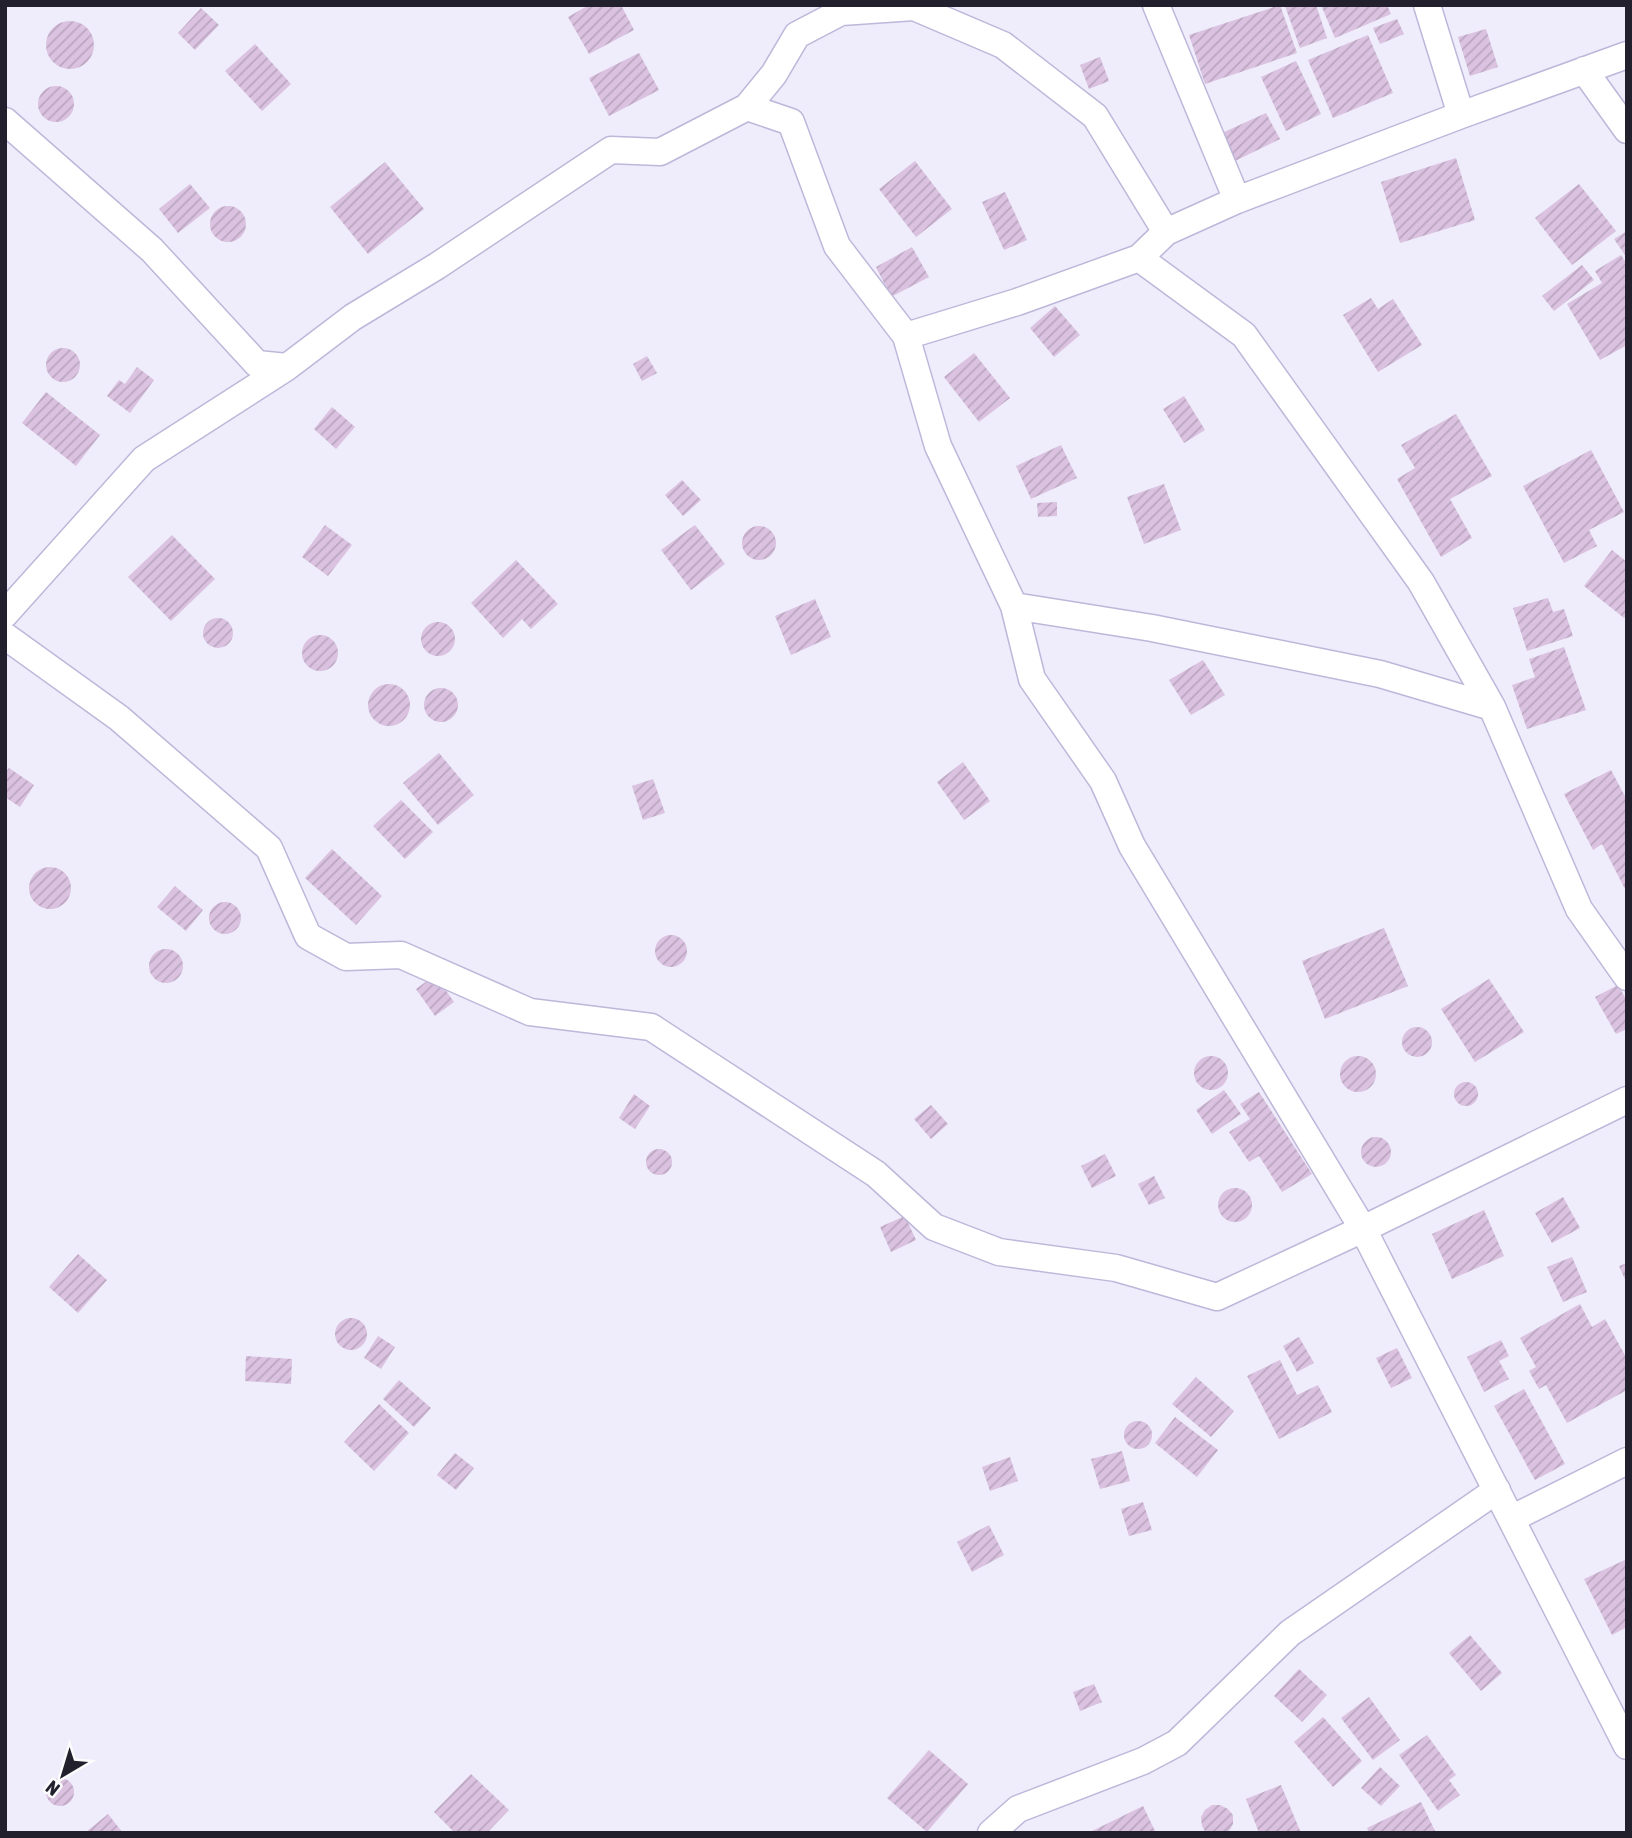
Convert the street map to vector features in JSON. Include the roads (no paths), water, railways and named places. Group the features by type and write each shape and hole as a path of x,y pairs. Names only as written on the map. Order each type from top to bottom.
{"street":[{"path":"1156,5 1237,201"},
{"path":"1427,5 1461,115"},
{"path":"5,614 144,459 287,367 353,317 437,266 611,150 660,152 747,107 774,74 797,35 841,12 914,7 1003,45 1096,116 1166,232"},
{"path":"906,336 1017,302 1139,258 1166,232 1237,201 1627,55"},
{"path":"1584,70 1627,130"},
{"path":"747,107 791,122 837,246 906,336 938,446 1014,606 1032,678 1103,781 1132,846 1363,1229 1627,1746"},
{"path":"5,121 152,250 257,364 287,367"},
{"path":"1139,258 1244,335 1421,582 1492,707 1579,909 1627,976"},
{"path":"1014,606 1152,628 1380,674 1492,707"},
{"path":"5,636 119,718 270,848 308,936 346,957 401,956 530,1012 652,1027 876,1174 934,1227 999,1252 1116,1268 1217,1297 1627,1100"},
{"path":"1511,1519 1627,1461"},
{"path":"991,1833 1018,1809 1143,1760 1177,1743 1290,1633 1497,1490"}]}
